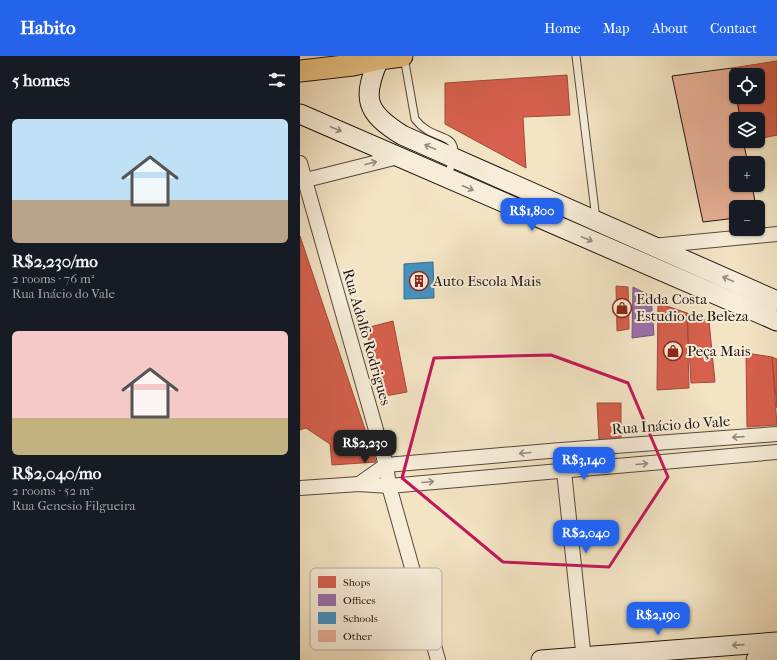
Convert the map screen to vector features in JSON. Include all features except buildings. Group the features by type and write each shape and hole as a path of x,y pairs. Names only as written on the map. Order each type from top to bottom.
{"main road":[{"path":"300,71 353,65 380,57 403,56"},
{"path":"380,57 372,76 368,92 370,104 375,116 402,135 777,301"},
{"path":"300,114 777,321"},
{"path":"541,660 584,658 777,642"},
{"path":"756,660 777,658"}],"street":[{"path":"306,180 398,157"},
{"name":"Rua Adolfo Rodrigues","path":"300,163 386,465 390,486 413,568"},
{"path":"651,246 777,234"},
{"name":"Rua Inácio do Vale","path":"386,465 777,434"},
{"path":"562,450 584,658"},
{"path":"300,488 359,484 390,486 777,452"},
{"path":"359,484 386,465"},
{"name":"Rua Adolfo Rodrigues","path":"435,650 438,660"}],"lane":[{"path":"403,56 415,119 419,125 453,144 455,149 455,158 447,179"},
{"path":"576,56 596,220"}],"highlighted area":[{"path":"551,355 628,383 668,477 609,567 503,562 402,478 434,358"}],"place":[{"name":"Auto Escola Mais","path":"419,281"},
{"name":"Edda Costa Estudio de Beleza","path":"622,308"},
{"name":"Peça Mais","path":"673,351"}]}
